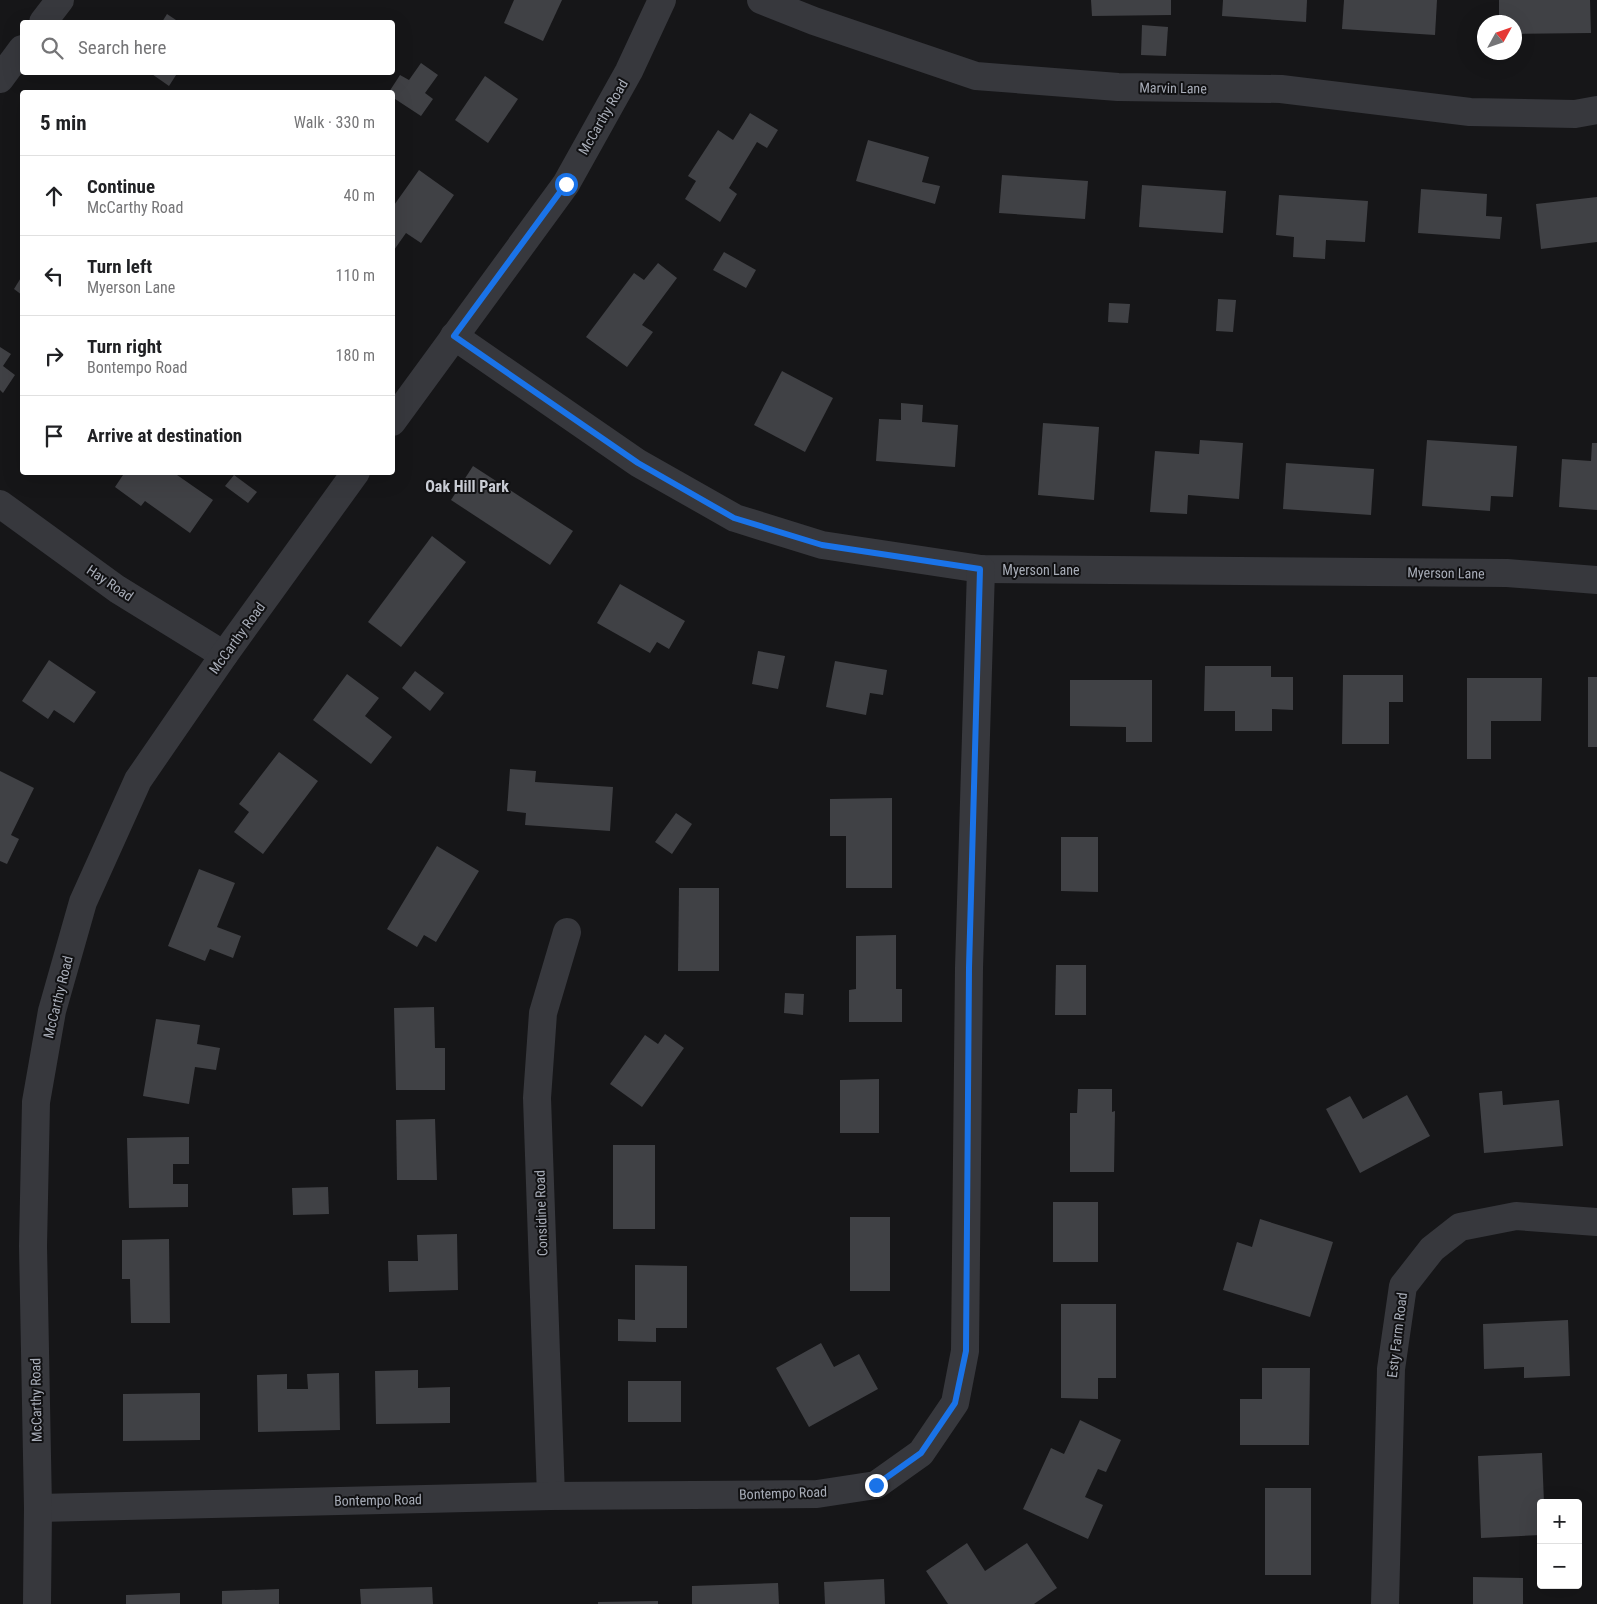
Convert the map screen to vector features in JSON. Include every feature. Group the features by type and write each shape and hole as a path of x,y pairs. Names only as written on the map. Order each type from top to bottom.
{"street":[{"path":"45,20 60,0"},
{"name":"McCarthy Road","path":"395,418 566,184 629,72 662,0"},
{"name":"Marvin Lane","path":"761,0 814,21 976,76 1118,87 1281,90 1470,112 1575,114 1597,110"},
{"path":"0,79 20,52"},
{"name":"Myerson Lane","path":"454,336 638,463 734,518 822,545 980,569 1507,574 1597,580"},
{"name":"McCarthy Road","path":"37,1604 38,1508 33,1246 36,1102 52,1011 83,902 138,780 224,655 354,475"},
{"name":"Hay Road","path":"0,504 117,589 224,655"},
{"name":"Bontempo Road","path":"38,1508 551,1496 816,1494 876,1485 921,1453 955,1403 966,1351 969,968 980,569"},
{"name":"Considine Road","path":"551,1496 537,1098 542,1013 567,932"},
{"name":"Esty Farm Road","path":"1384,1604 1391,1369 1403,1286 1432,1249 1460,1228 1516,1216 1597,1222"}],"building":[{"path":"514,0 562,0 543,41 504,23"},
{"path":"1091,0 1171,0 1171,15 1092,16"},
{"path":"1223,0 1307,0 1306,22 1222,16"},
{"path":"1344,0 1437,0 1435,35 1342,29"},
{"path":"1499,0 1590,0 1591,33 1522,34 1522,15 1499,15"},
{"path":"167,14 176,20 163,20"},
{"path":"1142,25 1168,27 1166,56 1141,55"},
{"path":"421,63 438,75 425,93 433,99 421,116 395,99 395,90 390,90 400,75 409,80"},
{"path":"153,75 176,75 169,86"},
{"path":"485,76 518,99 488,143 455,120"},
{"path":"750,113 778,130 767,148 757,142 729,188 737,194 720,222 685,199 696,181 688,176 718,130 733,140"},
{"path":"868,140 929,157 922,182 940,186 935,204 856,181"},
{"path":"419,170 454,195 421,243 406,233 395,249 395,204"},
{"path":"1002,175 1088,181 1085,219 999,213"},
{"path":"1142,185 1226,191 1223,233 1139,227"},
{"path":"1421,189 1487,194 1486,216 1502,217 1500,239 1418,233"},
{"path":"1279,195 1368,201 1365,242 1326,240 1325,259 1293,257 1294,237 1276,235"},
{"path":"1597,197 1597,242 1541,249 1536,204"},
{"path":"724,252 756,270 746,288 713,270"},
{"path":"658,263 677,278 642,325 653,332 627,367 586,337 634,273 644,280"},
{"path":"20,279 20,294 14,289"},
{"path":"1218,299 1236,300 1233,332 1216,331"},
{"path":"1109,303 1130,304 1128,323 1108,322"},
{"path":"0,347 11,354 3,366 15,375 3,393 0,390"},
{"path":"782,371 833,398 805,452 754,425"},
{"path":"901,403 923,405 922,422 958,425 955,467 876,461 879,419 901,420"},
{"path":"1043,423 1099,427 1094,500 1038,495"},
{"path":"1200,440 1243,443 1239,499 1188,495 1187,514 1150,512 1155,451 1199,454"},
{"path":"1427,440 1517,446 1513,497 1491,496 1490,511 1422,506"},
{"path":"1592,443 1597,443 1597,510 1559,507 1562,459 1591,461"},
{"path":"1286,463 1374,469 1371,515 1283,509"},
{"path":"473,466 573,531 550,565 451,500"},
{"path":"123,475 177,475 213,500 190,533 145,501 141,506 115,487"},
{"path":"234,475 257,492 248,503 225,486"},
{"path":"432,536 466,562 401,647 368,622"},
{"path":"620,584 685,621 669,649 657,642 650,653 597,623"},
{"path":"758,651 785,656 778,689 752,684"},
{"path":"49,660 96,692 74,723 54,710 48,719 22,701"},
{"path":"835,661 887,670 883,695 870,693 866,715 826,707"},
{"path":"1205,666 1271,666 1271,677 1293,677 1293,710 1272,709 1272,731 1235,731 1235,711 1204,711"},
{"path":"415,671 444,693 430,711 402,688"},
{"path":"347,674 379,698 365,716 392,737 371,764 313,720"},
{"path":"1343,675 1403,675 1403,702 1389,702 1389,744 1342,744"},
{"path":"1588,677 1597,677 1597,747 1588,747"},
{"path":"1467,678 1542,678 1541,721 1491,721 1491,759 1467,759"},
{"path":"1070,680 1152,680 1152,742 1126,742 1126,727 1070,726"},
{"path":"279,752 318,781 263,854 234,832 249,812 239,804"},
{"path":"510,769 536,771 535,782 613,787 610,831 525,825 526,813 507,811"},
{"path":"0,771 34,788 11,835 19,839 7,864 0,861"},
{"path":"892,798 892,888 846,888 846,836 830,836 830,799"},
{"path":"676,813 692,824 672,854 655,842"},
{"path":"1061,837 1098,837 1098,892 1061,891"},
{"path":"437,846 479,871 436,942 424,935 417,947 387,929"},
{"path":"199,869 235,883 217,927 241,936 233,958 210,949 205,961 168,946"},
{"path":"679,888 719,888 719,971 678,971"},
{"path":"896,935 896,989 902,989 902,1022 849,1022 849,990 856,989 856,936"},
{"path":"1056,965 1086,965 1086,1015 1055,1015"},
{"path":"785,993 804,994 803,1015 784,1013"},
{"path":"434,1007 435,1048 445,1048 445,1090 396,1090 394,1008"},
{"path":"156,1019 200,1025 197,1044 220,1048 216,1070 195,1067 189,1104 143,1096"},
{"path":"665,1034 684,1048 642,1107 610,1084 645,1035 658,1044"},
{"path":"879,1079 879,1133 840,1133 840,1080"},
{"path":"1078,1089 1112,1089 1112,1112 1115,1111 1114,1172 1070,1172 1070,1113 1077,1113"},
{"path":"1502,1091 1503,1105 1559,1100 1563,1146 1484,1153 1479,1093"},
{"path":"1407,1095 1430,1136 1360,1173 1326,1109 1350,1096 1363,1119"},
{"path":"435,1119 437,1180 397,1180 396,1120"},
{"path":"189,1137 189,1164 173,1164 173,1184 188,1184 188,1207 129,1208 127,1138"},
{"path":"613,1145 655,1145 655,1229 613,1229"},
{"path":"328,1187 329,1214 293,1215 292,1188"},
{"path":"1053,1202 1098,1202 1098,1262 1053,1262"},
{"path":"850,1217 890,1217 890,1291 850,1291"},
{"path":"1260,1219 1333,1242 1310,1317 1223,1290 1237,1242 1252,1247"},
{"path":"457,1234 458,1290 389,1292 388,1261 418,1261 417,1235"},
{"path":"169,1239 170,1323 131,1323 130,1279 122,1279 122,1240"},
{"path":"635,1265 687,1266 687,1328 656,1328 656,1342 618,1341 618,1319 635,1320"},
{"path":"1061,1304 1116,1304 1116,1378 1098,1378 1098,1399 1061,1398"},
{"path":"1568,1320 1570,1376 1524,1378 1524,1367 1484,1369 1483,1324"},
{"path":"821,1343 834,1367 859,1354 878,1389 809,1427 776,1368"},
{"path":"1262,1368 1310,1368 1309,1445 1240,1445 1240,1399 1262,1399"},
{"path":"418,1370 418,1388 450,1387 450,1423 376,1424 375,1371"},
{"path":"339,1373 340,1430 258,1432 257,1375 287,1374 287,1389 308,1389 307,1374"},
{"path":"628,1381 681,1381 681,1422 628,1422"},
{"path":"200,1393 200,1440 123,1441 123,1394"},
{"path":"1080,1420 1121,1440 1106,1472 1098,1469 1085,1497 1103,1505 1088,1539 1023,1509 1051,1448 1064,1454"},
{"path":"1542,1453 1544,1499 1537,1499 1537,1535 1481,1538 1478,1456"},
{"path":"1265,1488 1311,1488 1311,1575 1265,1575"},
{"path":"967,1543 985,1571 1027,1543 1057,1588 1034,1604 948,1604 926,1571"},
{"path":"1473,1577 1523,1578 1523,1604 1473,1604"},
{"path":"884,1579 885,1604 825,1604 824,1582"},
{"path":"778,1583 779,1604 692,1604 692,1586"},
{"path":"432,1587 433,1604 361,1604 360,1589"},
{"path":"279,1589 279,1604 222,1604 222,1591"},
{"path":"180,1593 180,1604 126,1604 126,1595"},
{"path":"658,1601 658,1604 598,1604 598,1602"}],"district":[{"name":"Oak Hill Park","path":"467,486"}],"route":[{"path":"566,184 454,336 638,463 734,518 822,545 980,569 969,968 966,1351 955,1403 921,1453 876,1485"}]}
